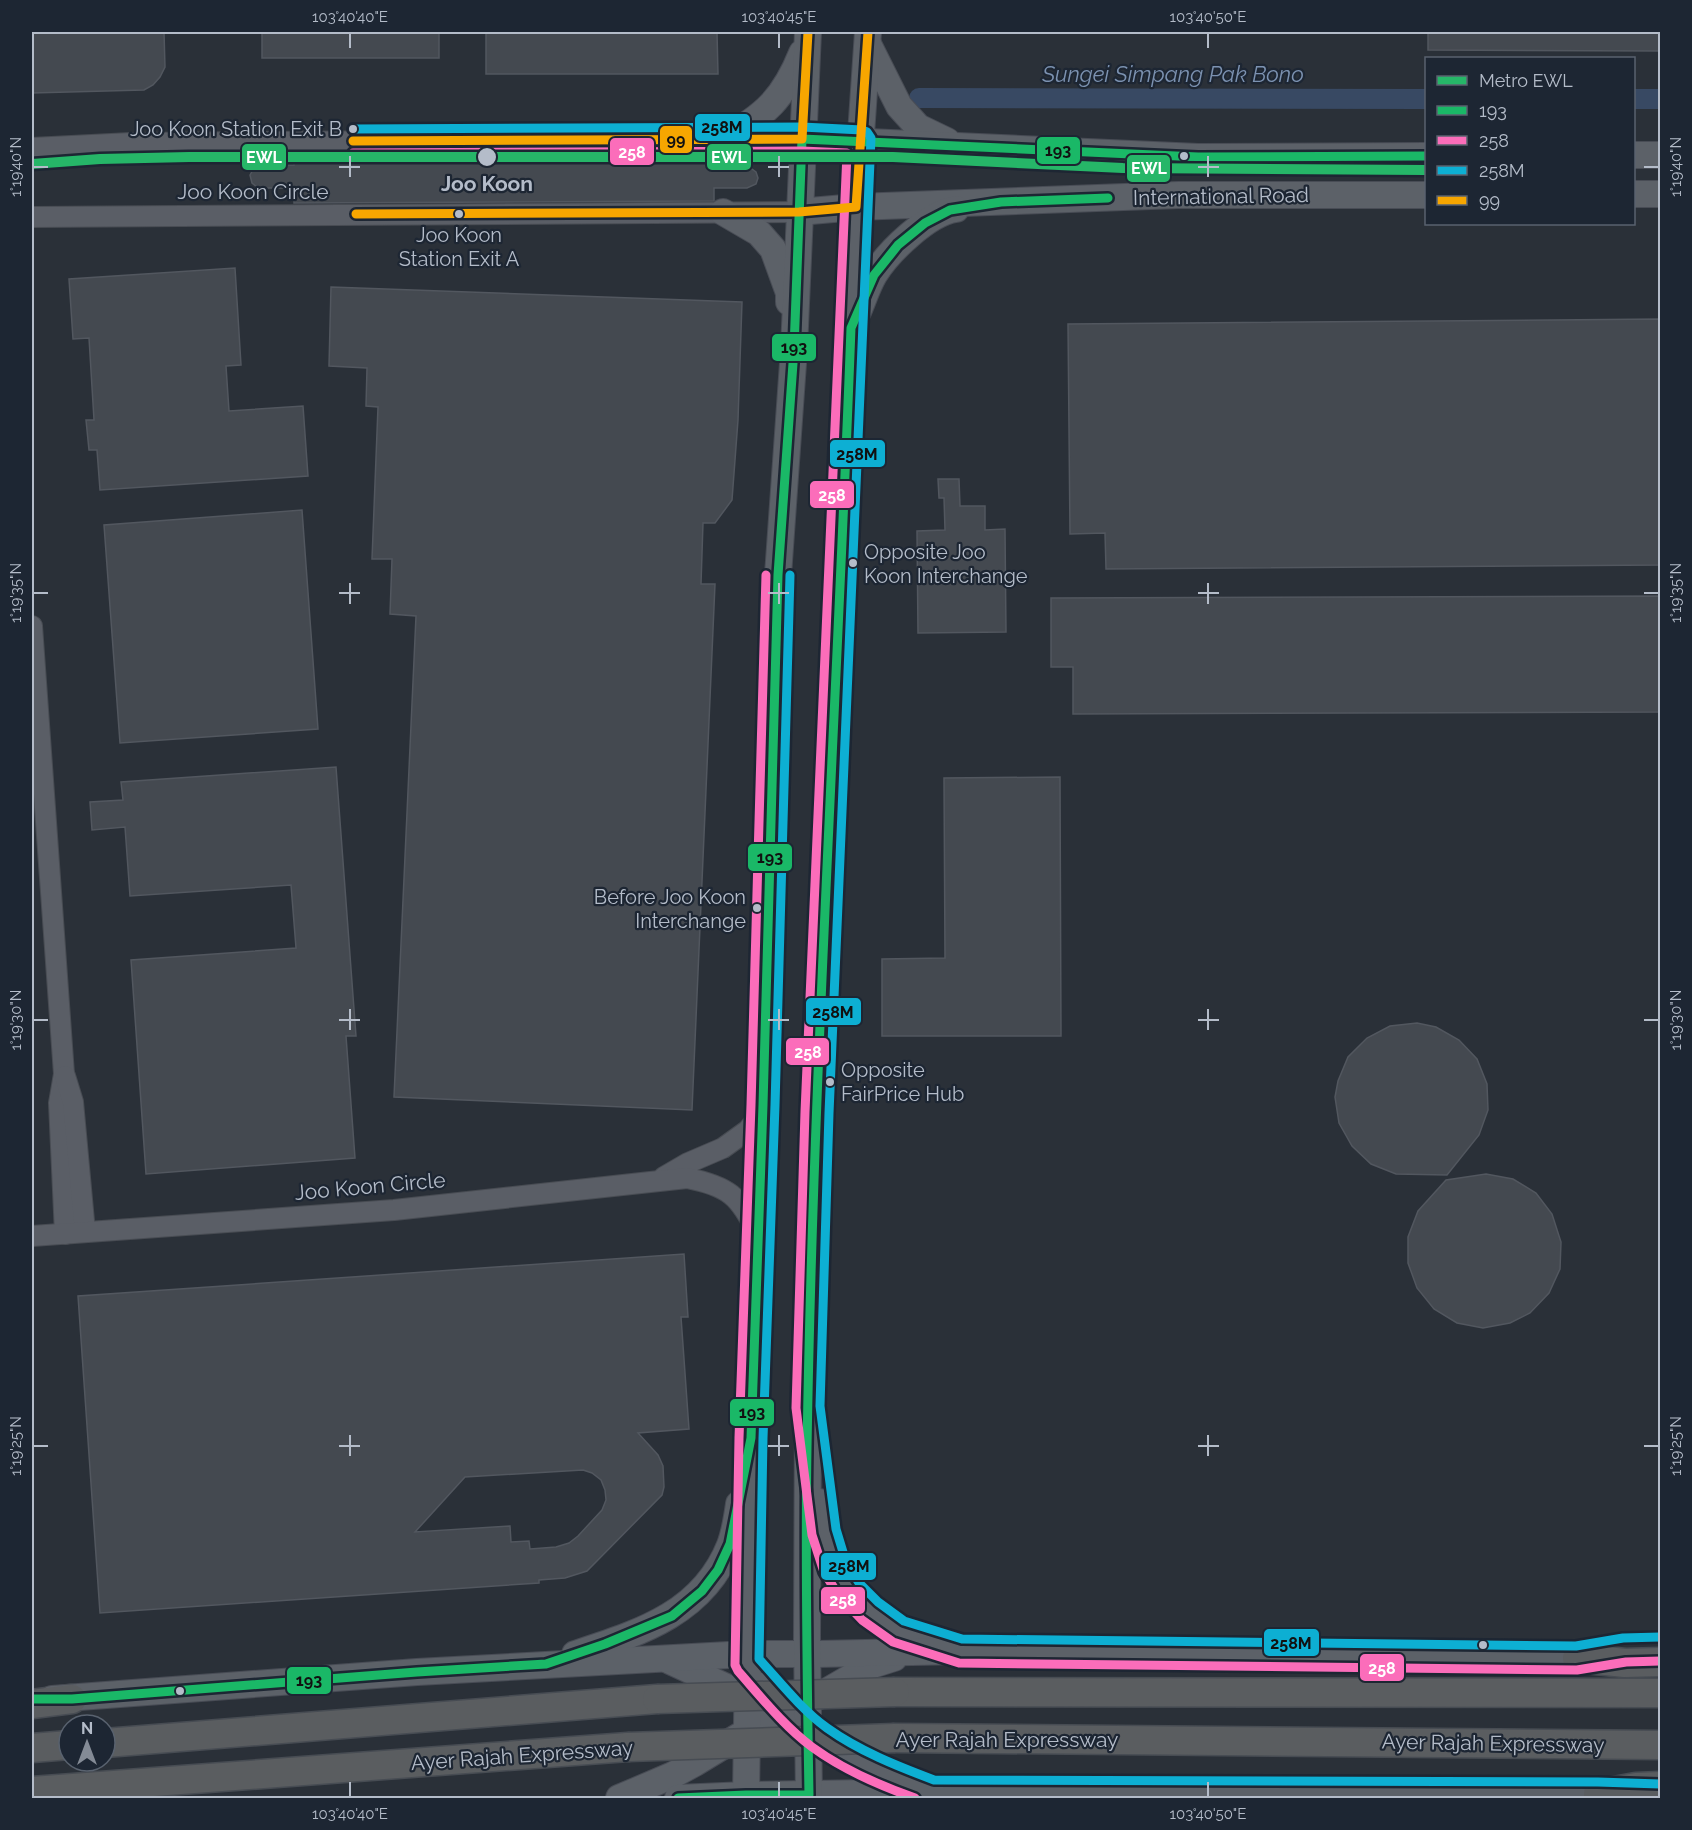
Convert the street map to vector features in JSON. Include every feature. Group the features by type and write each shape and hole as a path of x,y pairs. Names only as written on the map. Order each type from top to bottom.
{"highway":[{"path":"1577,1658 1625,1663 1660,1662"},
{"path":"117,1742 657,1699 895,1692 1660,1693"},
{"path":"32,1704 72,1699"},
{"name":"Ayer Rajah Expressway","path":"32,1791 628,1747 895,1738 1660,1745"},
{"path":"32,1748 57,1746"},
{"path":"1598,1794 1636,1787 1660,1786"}],"main road":[{"path":"746,1797 751,1438 778,575 794,350 808,35"},
{"path":"723,139 751,124 775,102 793,75 808,35"},
{"path":"809,1797 796,1716 808,1654 808,1407 818,1101 856,207 868,38"},
{"path":"868,38 899,106 918,127 958,147"},
{"name":"International Road","path":"802,139 1198,157 1425,156"},
{"path":"1635,155 1660,155"},
{"path":"1635,194 1660,194"},
{"name":"International Road","path":"799,212 856,207 1178,195 1425,195"},
{"path":"851,328 874,274 898,245 925,223 951,210 1001,202"},
{"path":"723,212 759,233 773,249 789,293 791,343 794,350"},
{"path":"808,1407 824,1532 835,1567 849,1590 870,1611 899,1632 960,1651"},
{"path":"546,1664 605,1644 672,1616 702,1591 718,1570 730,1544 751,1438"},
{"path":"32,1699 72,1699 417,1672 664,1658 747,1658 808,1654 960,1651 1577,1658 1625,1650 1660,1649"},
{"path":"619,1798 746,1745 796,1716 818,1696 872,1665 910,1652"},
{"path":"664,1658 796,1716"},
{"path":"747,1658 796,1716 819,1737 867,1766 925,1796"},
{"path":"678,1798 1598,1794 1660,1796"}],"street":[{"path":"32,148 131,143 802,139"},
{"name":"Joo Koon Circle","path":"32,217 799,212"},
{"path":"32,626 33,685 64,1074 59,1103 75,1233"},
{"name":"Joo Koon Circle","path":"659,1180 688,1163 723,1148 740,1136 755,1121 763,1105"},
{"name":"Joo Koon Circle","path":"32,1236 394,1210 687,1178 707,1182 736,1198 747,1211 758,1236"}],"building":[{"path":"32,32 164,32 165,67 153,85 144,90 32,93"},
{"path":"262,32 439,32 439,58 262,58"},
{"path":"486,32 717,32 718,74 486,74"},
{"path":"1428,32 1660,32 1660,51 1428,50"},
{"path":"714,151 714,168 749,167 756,172 758,178 756,184 747,188 714,188 714,201 294,203 294,188 258,188 252,183 250,175 254,168 260,165 294,165 294,154"},
{"path":"235,268 241,365 226,366 229,411 303,406 308,476 100,490 97,450 89,450 86,420 94,420 89,338 73,339 69,279"},
{"path":"331,287 742,302 738,420 732,500 715,523 703,523 701,584 715,584 692,1110 394,1097 416,616 390,614 392,559 372,559 378,407 366,406 367,368 329,366"},
{"path":"1660,319 1660,565 1106,569 1105,533 1070,534 1068,324"},
{"path":"938,479 959,479 960,506 985,506 985,530 1005,529 1006,632 918,633 917,531 945,530 944,498 939,498"},
{"path":"302,510 318,729 120,743 104,525"},
{"path":"1660,596 1660,712 1073,714 1073,667 1051,667 1051,598"},
{"path":"336,767 356,1036 346,1036 355,1158 146,1174 131,960 296,948 291,885 130,896 125,827 92,830 90,802 123,800 121,782"},
{"path":"1060,777 1061,1036 882,1036 882,959 945,958 944,778"},
{"path":"1417,1023 1436,1027 1459,1040 1477,1059 1487,1084 1488,1110 1479,1135 1447,1175 1396,1174 1371,1164 1352,1146 1339,1123 1335,1097 1338,1081 1348,1057 1367,1038 1390,1026"},
{"path":"1486,1174 1513,1179 1536,1193 1552,1214 1561,1242 1560,1269 1549,1293 1530,1313 1510,1323 1483,1328 1457,1323 1434,1309 1417,1288 1408,1263 1408,1237 1418,1211 1446,1180"},
{"path":"684,1254 688,1317 681,1317 689,1429 638,1433 658,1455 663,1466 662,1495 587,1571 565,1578 539,1580 539,1583 100,1613 78,1296","holes":["583,1470 601,1480 606,1500 602,1510 569,1543 556,1547 530,1549 529,1541 511,1542 510,1526 415,1532 465,1477"]}],"waterway":[{"name":"Sungei Simpang Pak Bono","path":"919,98 1425,99"},
{"name":"Sungei Simpang Pak Bono","path":"1635,99 1660,99"}],"metro line":[{"name":"EWL","path":"32,164 100,159 189,157 893,157 1123,168 1425,170"}],"transit line":[{"name":"99","path":"353,141 802,139 808,32"},
{"name":"99","path":"356,214 799,212 856,207 868,32"},
{"name":"258M","path":"353,129 802,127 862,130 867,132 871,138 829,1113 820,1406 836,1529 846,1562 859,1583 878,1602 904,1621 962,1639 1576,1646 1623,1638 1660,1637"},
{"name":"193","path":"32,1699 72,1699 546,1664 605,1644 672,1616 702,1591 718,1570 730,1544 751,1438 778,575 794,349 802,139 1198,157 1425,156"},
{"name":"258","path":"353,153 802,151 847,153 805,1112 796,1408 812,1535 824,1572 839,1596 862,1620 893,1642 959,1663 1577,1670 1626,1662 1660,1661"},
{"name":"193","path":"678,1798 809,1795 806,1535 814,1168 851,328 874,275 898,245 925,223 950,210 1001,202 1108,198"},
{"name":"258","path":"766,575 739,1438 735,1665 773,1711 812,1747 862,1776 915,1798"},
{"name":"258M","path":"790,575 763,1438 759,1659 800,1704 827,1728 865,1751 934,1780 1660,1784"}],"place":[{"name":"Joo Koon Station Exit B","path":"353,129"},
{"name":"Joo Koon","path":"487,157"},
{"name":"Joo Koon Station Exit A","path":"459,214"},
{"name":"Opposite Joo Koon Interchange","path":"853,563"},
{"name":"Before Joo Koon Interchange","path":"757,908"},
{"name":"Opposite FairPrice Hub","path":"830,1082"}]}
